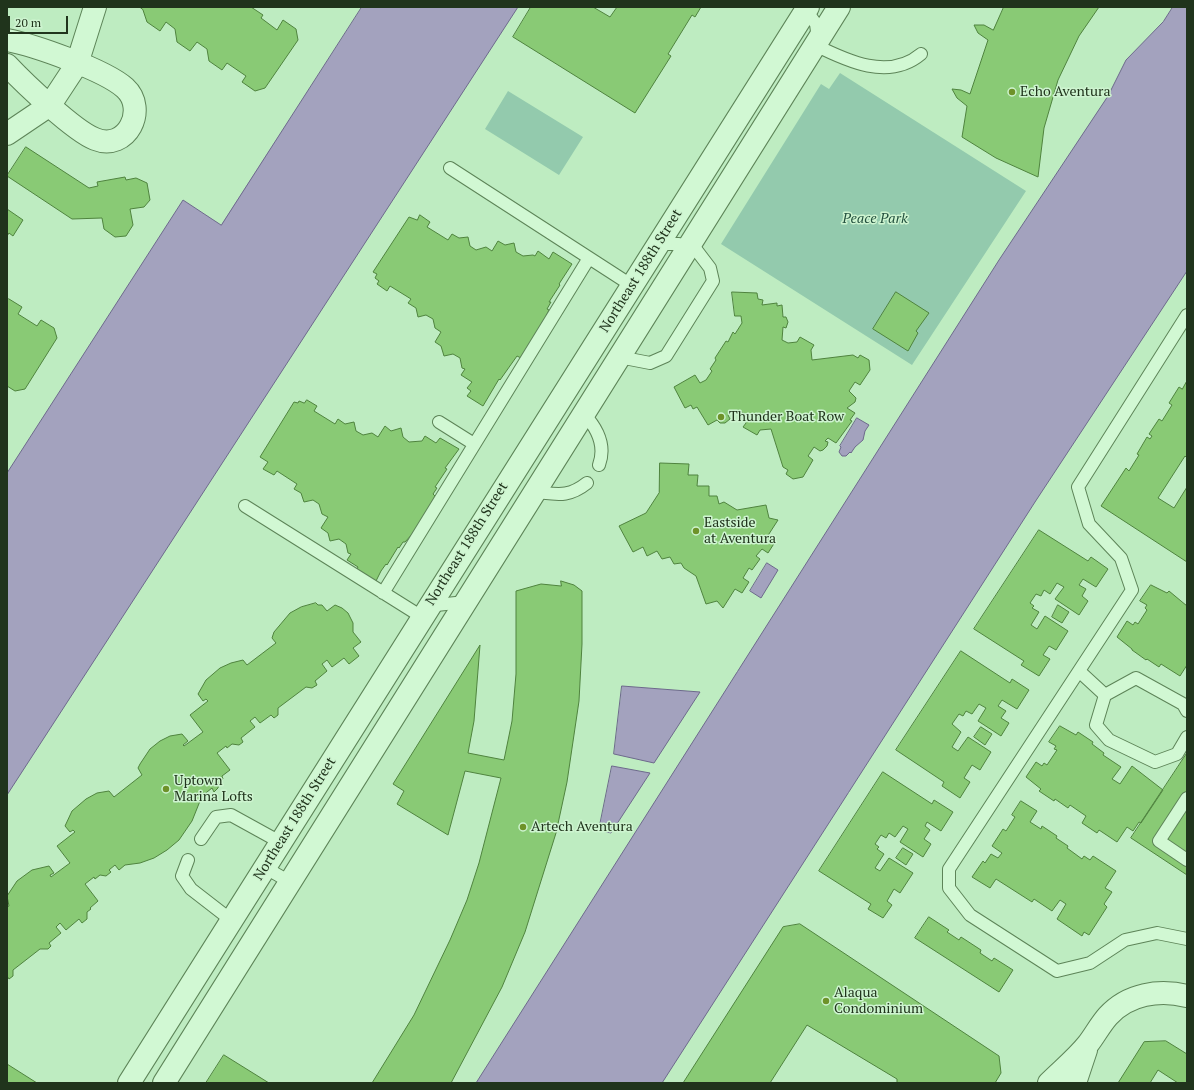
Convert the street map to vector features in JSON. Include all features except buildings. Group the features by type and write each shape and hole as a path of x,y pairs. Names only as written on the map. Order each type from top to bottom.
{"street":[{"path":"7,134 50,105 77,64 94,7"},
{"name":"Northeast 188th Street","path":"164,1083 816,42 840,7"},
{"name":"Northeast 188th Street","path":"128,1083 629,288 807,9"},
{"path":"7,40 28,44 101,74 124,87 133,98 136,112 132,126 123,136 112,141 95,139 68,121 7,65"},
{"path":"1049,1083 1088,1045 1109,1015 1115,1009 1132,999 1160,993 1187,996"},
{"path":"1075,1083 1088,1045"}],"lane":[{"path":"807,9 816,24 816,42 846,61 882,69 913,61 921,54"},
{"path":"450,168 589,258 651,306"},
{"path":"619,357 650,363 666,356 713,282 710,268 689,245 658,244"},
{"path":"383,593 589,258"},
{"path":"1187,315 1078,487 1089,524 1121,558 1132,590 949,869 949,888 970,915 1057,971 1090,963 1125,940 1157,933 1187,939"},
{"path":"584,414 591,422 600,439 602,455 599,465"},
{"path":"439,422 474,444"},
{"path":"535,492 562,494 577,491 587,483"},
{"path":"245,506 422,617 436,605 466,602"},
{"path":"1078,671 1105,695"},
{"path":"1187,711 1183,704 1136,678 1105,695 1096,725 1109,740 1156,762 1177,754 1187,738"},
{"path":"1187,798 1159,842 1187,860"},
{"path":"202,839 216,817 231,815 280,842"},
{"path":"188,860 182,876 190,889 231,920"},
{"path":"264,867 290,882"}],"green space":[{"name":"Peace Park","path":"840,73 1026,191 912,365 721,244 821,84 829,89"},
{"path":"508,91 583,137 559,175 485,129"}],"water":[{"path":"362,7 518,7 7,795 7,473 183,200 221,225"},
{"path":"1173,7 1187,7 1187,271 1035,502 662,1083 476,1083 999,260 1108,96 1126,60 1163,22"},
{"path":"857,418 869,425 865,431 863,440 851,453 850,452 846,456 842,456 839,452 840,446"},
{"path":"767,563 778,570 761,598 750,591"},
{"path":"622,686 700,692 654,763 614,754"},
{"path":"612,766 650,773 611,833 599,830"}],"place":[{"name":"Echo Aventura","path":"1012,92"},
{"name":"Thunder Boat Row","path":"721,417"},
{"name":"Eastside at Aventura","path":"696,531"},
{"name":"Uptown Marina Lofts","path":"166,789"},
{"name":"Artech Aventura","path":"523,827"},
{"name":"Alaqua Condominium","path":"826,1001"}]}
